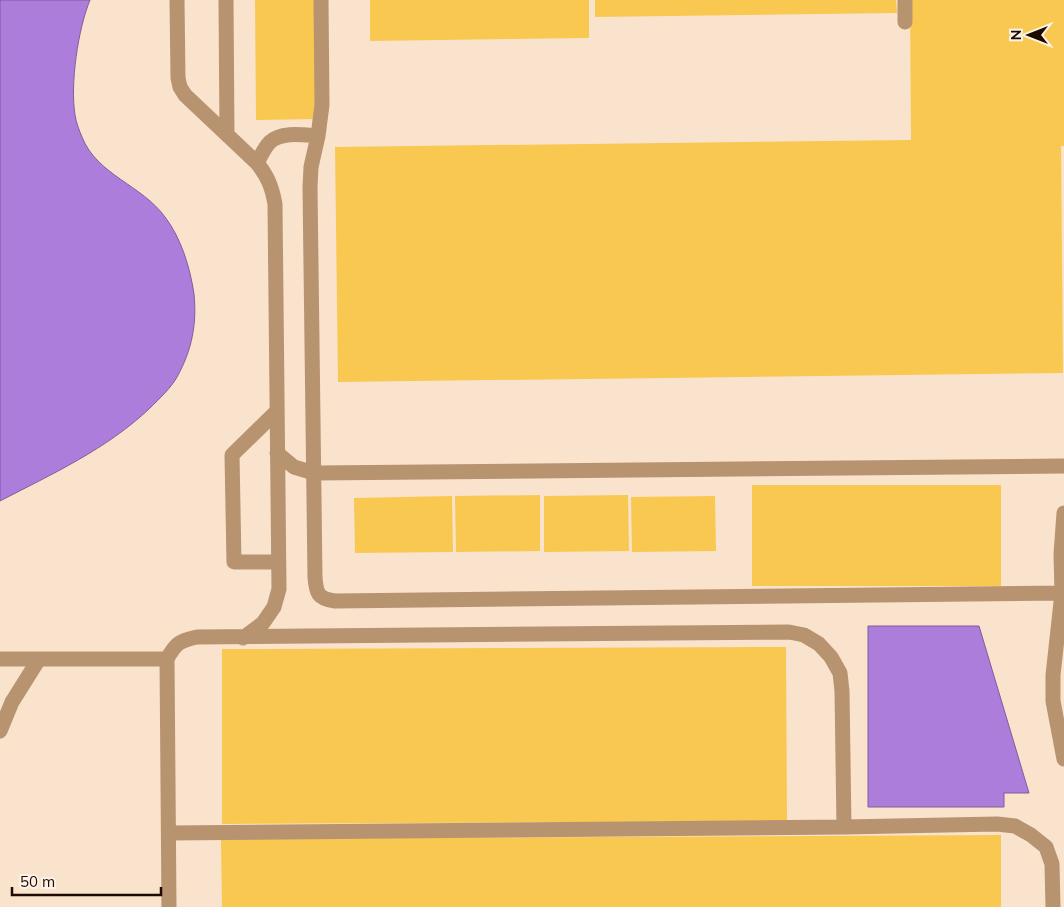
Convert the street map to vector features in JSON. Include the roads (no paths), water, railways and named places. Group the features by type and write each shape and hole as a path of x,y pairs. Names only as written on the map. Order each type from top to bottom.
{"lane":[{"path":"177,0 178,78 180,87 266,175 275,204 279,589 274,607 263,623 244,638"},
{"path":"226,0 227,135"},
{"path":"321,0 322,105 311,167 310,187 315,587 319,595 326,600 355,601 1063,596"},
{"path":"905,0 906,22"},
{"path":"257,164 270,142 281,136 318,136"},
{"path":"277,411 232,455 234,562 278,562"},
{"path":"278,453 294,467 314,474 1064,466"},
{"path":"1064,513 1061,554 1063,596 1053,675 1054,701 1064,759"},
{"path":"169,907 167,660 173,648 184,640 197,638 789,632 804,635 819,644 831,657 840,673 842,691 844,827"},
{"path":"0,659 167,660"},
{"path":"0,731 12,702 39,659"},
{"path":"169,833 997,824 1015,826 1031,834 1046,847 1052,864 1053,907"}]}
